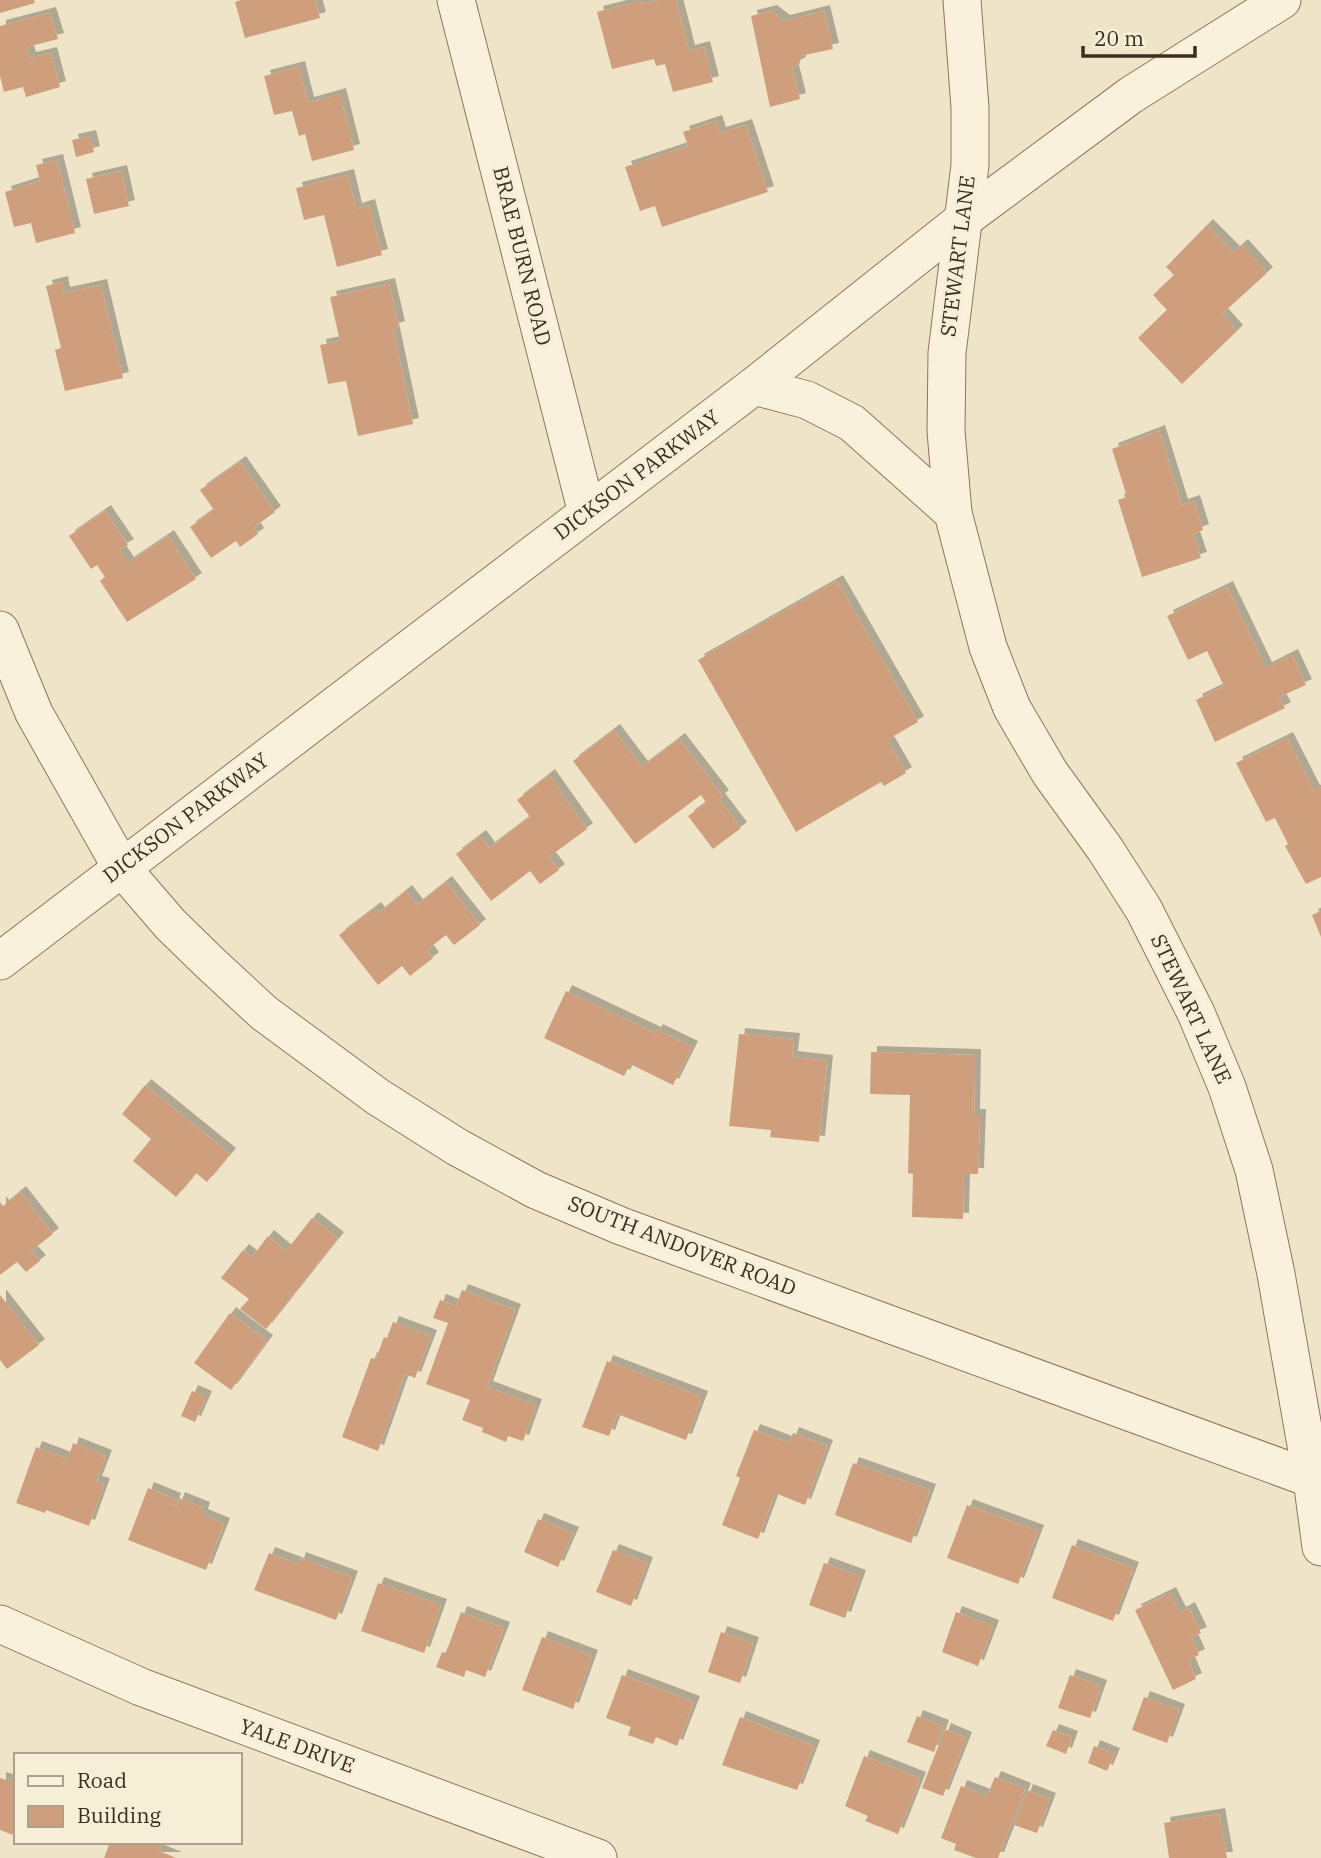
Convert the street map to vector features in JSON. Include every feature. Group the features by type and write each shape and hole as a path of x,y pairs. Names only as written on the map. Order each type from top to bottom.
{"street":[{"name":"BRAE BURN ROAD","path":"456,0 587,513"},
{"name":"STEWART LANE","path":"962,0 970,108 970,165 947,354 946,431 953,513 988,647 1012,708 1050,774 1105,849 1144,910 1196,1013 1227,1087 1254,1170 1276,1274 1317,1484 1321,1547"},
{"name":"DICKSON PARKWAY","path":"0,961 754,386 964,219 1131,95 1282,0"},
{"path":"754,386 807,400 852,423 953,513"},
{"name":"SOUTH ANDOVER ROAD","path":"0,629 34,713 121,867 170,924 264,1013 378,1097 457,1147 536,1189 621,1226 1317,1484"},
{"name":"YALE DRIVE","path":"0,1624 141,1687 598,1858"}],"building":[{"path":"0,0 34,0 35,3 0,13"},
{"path":"315,0 320,18 245,38 235,2"},
{"path":"676,0 689,51 704,47 713,82 673,92 665,64 656,66 654,59 612,69 597,12 641,1 642,4"},
{"path":"771,11 784,21 824,11 833,49 800,56 800,63 792,67 800,99 770,107 751,16"},
{"path":"50,13 58,39 27,47 30,58 51,53 60,87 26,97 23,87 4,92 0,76 0,26"},
{"path":"299,67 308,103 340,94 354,150 312,161 305,134 299,136 292,111 274,115 264,76"},
{"path":"716,121 720,133 746,125 768,192 662,227 655,206 640,211 625,167 688,146 683,132"},
{"path":"90,136 94,152 76,157 72,140"},
{"path":"57,160 75,233 36,243 31,223 14,227 5,192 40,181 36,165"},
{"path":"121,171 129,206 94,214 86,179"},
{"path":"348,175 356,209 369,205 382,255 337,267 324,215 304,220 296,188"},
{"path":"1207,225 1234,252 1242,245 1267,273 1222,314 1237,331 1182,384 1138,338 1167,310 1153,295 1174,275 1166,267"},
{"path":"62,282 64,293 101,285 123,378 65,391 55,350 61,348 46,286"},
{"path":"389,284 399,327 393,329 413,424 358,436 346,381 328,384 320,345 340,341 330,297"},
{"path":"1159,431 1182,505 1194,501 1203,530 1193,534 1201,558 1142,577 1118,500 1127,497 1112,449"},
{"path":"240,462 275,512 254,527 258,534 240,547 236,541 211,558 190,527 214,510 200,490"},
{"path":"105,511 128,545 119,550 128,563 168,536 196,579 127,622 100,581 105,577 97,565 91,569 69,536"},
{"path":"837,581 918,722 887,740 906,773 884,786 881,782 796,832 698,660"},
{"path":"1227,587 1266,668 1292,655 1306,685 1279,697 1285,708 1215,742 1196,700 1224,686 1207,651 1188,660 1167,616"},
{"path":"614,730 642,767 679,739 723,796 719,799 741,828 713,849 688,816 706,803 701,795 635,844 573,761"},
{"path":"1287,738 1314,791 1321,787 1321,877 1306,884 1285,846 1288,844 1275,818 1266,822 1236,763"},
{"path":"549,775 587,829 549,857 559,870 540,884 530,871 491,901 456,854 480,836 489,848 530,817 517,800"},
{"path":"446,882 480,925 454,945 446,935 427,950 433,958 410,976 402,966 378,985 339,935 375,908 379,913 406,891 417,905"},
{"path":"1321,911 1321,937 1312,915"},
{"path":"566,991 655,1033 657,1030 692,1047 673,1085 630,1064 624,1076 544,1038"},
{"path":"739,1034 794,1039 792,1057 827,1061 819,1142 770,1137 771,1130 729,1126"},
{"path":"871,1052 975,1055 974,1115 980,1115 978,1174 964,1174 963,1219 912,1217 913,1174 908,1173 910,1095 870,1094"},
{"path":"145,1085 230,1154 207,1182 196,1173 176,1197 133,1161 151,1139 122,1114"},
{"path":"20,1192 53,1234 31,1251 40,1261 26,1272 17,1262 0,1275 0,1202 3,1206"},
{"path":"312,1218 338,1238 266,1329 240,1309 249,1299 221,1278 243,1250 252,1257 268,1236 286,1251"},
{"path":"462,1290 515,1310 487,1387 536,1405 523,1441 508,1436 506,1442 482,1432 483,1428 462,1420 470,1400 426,1384 448,1323 433,1318 440,1300 456,1306"},
{"path":"0,1295 39,1345 7,1369 0,1360"},
{"path":"230,1313 267,1341 231,1390 194,1363"},
{"path":"393,1322 431,1336 415,1378 405,1374 378,1451 342,1437 371,1358 376,1359"},
{"path":"607,1361 702,1397 686,1440 617,1414 609,1436 582,1427"},
{"path":"192,1391 206,1397 195,1422 181,1416"},
{"path":"754,1430 789,1443 793,1433 827,1446 805,1505 775,1493 758,1539 722,1525 740,1478 736,1476"},
{"path":"73,1443 106,1456 96,1482 104,1484 89,1526 46,1510 45,1513 16,1503 36,1447 68,1459"},
{"path":"853,1463 930,1490 911,1543 835,1515"},
{"path":"148,1488 175,1499 173,1505 176,1506 179,1498 204,1508 202,1515 224,1524 206,1570 128,1540"},
{"path":"967,1505 1038,1531 1018,1584 947,1558"},
{"path":"538,1519 573,1533 558,1567 524,1552"},
{"path":"1072,1545 1133,1568 1113,1621 1052,1598"},
{"path":"613,1550 647,1563 631,1606 596,1592"},
{"path":"269,1553 298,1564 300,1558 352,1577 336,1620 254,1590"},
{"path":"824,1563 860,1576 845,1618 809,1605"},
{"path":"378,1583 441,1605 424,1653 361,1631"},
{"path":"1170,1593 1180,1613 1189,1608 1201,1633 1191,1637 1199,1655 1188,1660 1196,1679 1173,1690 1135,1610"},
{"path":"461,1612 504,1628 485,1677 466,1670 464,1677 436,1667 442,1652 446,1653"},
{"path":"956,1612 993,1626 978,1666 942,1652"},
{"path":"721,1632 753,1643 740,1683 708,1672"},
{"path":"542,1637 592,1656 573,1709 522,1690"},
{"path":"622,1675 694,1702 677,1746 656,1737 653,1744 628,1735 631,1727 606,1718"},
{"path":"1070,1675 1101,1686 1090,1718 1058,1708"},
{"path":"1144,1697 1179,1710 1167,1743 1132,1730"},
{"path":"917,1716 943,1726 934,1752 907,1742"},
{"path":"740,1717 814,1746 797,1790 722,1765"},
{"path":"945,1729 966,1738 943,1796 922,1788"},
{"path":"1053,1730 1072,1737 1066,1754 1046,1746"},
{"path":"1094,1746 1114,1754 1107,1771 1088,1763"},
{"path":"864,1756 920,1778 898,1834 865,1821 868,1816 845,1806"},
{"path":"995,1777 1025,1789 998,1858 976,1858 954,1850 956,1844 941,1838 961,1786 987,1796"},
{"path":"0,1778 14,1782 14,1835 0,1830"},
{"path":"1027,1790 1050,1799 1037,1833 1014,1825"},
{"path":"1219,1814 1227,1858 1169,1858 1164,1823"},
{"path":"109,1844 162,1844 159,1851 176,1858 104,1858"}]}
